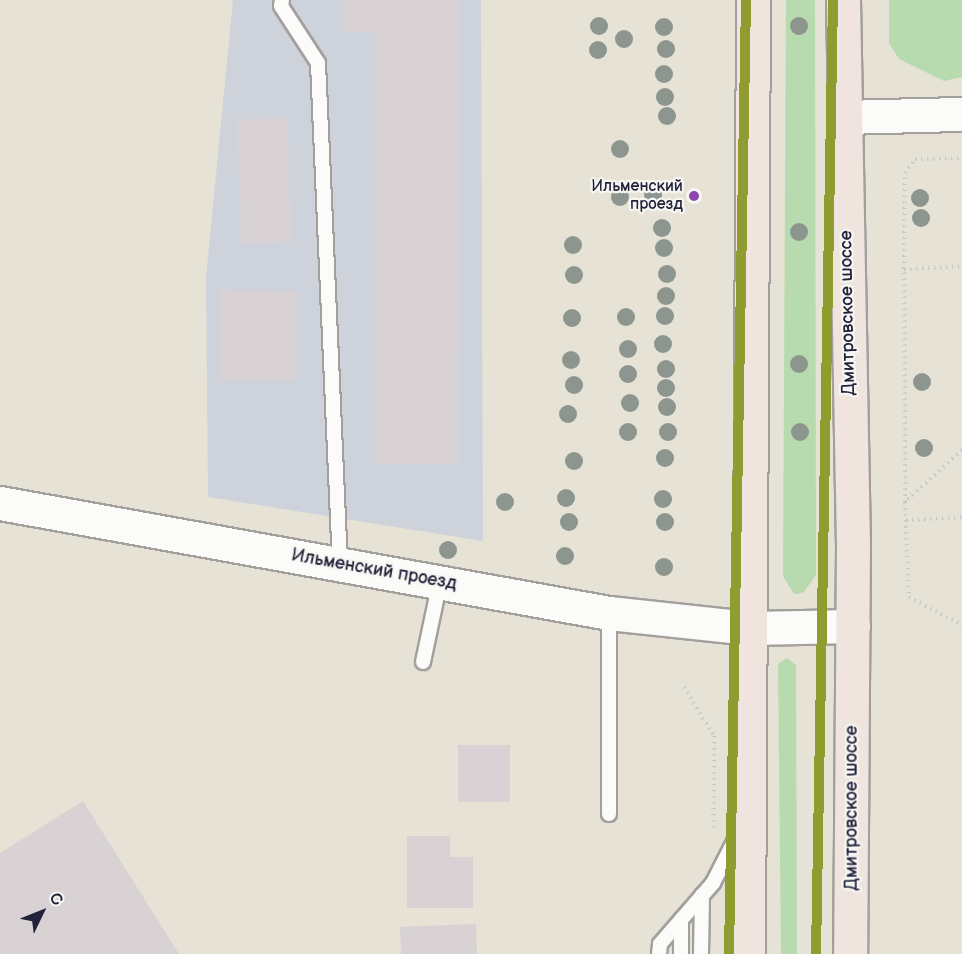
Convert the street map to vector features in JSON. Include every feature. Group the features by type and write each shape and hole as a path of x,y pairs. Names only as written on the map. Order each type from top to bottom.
{"main road":[{"path":"748,954 753,0"},
{"name":"Дмитровское шоссе","path":"843,0 853,626 850,954"}],"street":[{"path":"844,117 962,114"},
{"name":"Ильменский проезд","path":"0,503 609,613 750,628"},
{"path":"750,628 853,626"}],"lane":[{"path":"282,0 281,6 318,63 340,564"},
{"path":"423,662 440,581"},
{"path":"609,613 609,814"},
{"path":"658,954 660,944 712,883 747,815"},
{"path":"701,954 702,895"},
{"path":"681,920 681,954"}],"path":[{"path":"962,159 915,159 905,173 904,269 905,502 909,597 962,625"},
{"path":"904,269 962,266"},
{"path":"905,502 962,450"},
{"path":"906,520 962,517"},
{"path":"684,687 714,736 712,883"}],"shaded area":[{"path":"233,0 481,0 483,541 208,497 206,277"}],"green space":[{"path":"786,0 815,0 816,575 803,593 794,594 783,576"},
{"path":"889,0 962,0 962,77 944,81 899,59 889,43"},
{"path":"787,658 796,665 797,954 781,954 778,664"}],"building":[{"path":"343,0 459,0 458,464 375,464 375,32 343,32"},
{"path":"287,118 291,242 241,244 237,120"},
{"path":"220,290 297,291 295,381 218,380"},
{"path":"458,745 510,745 510,802 458,802"},
{"path":"83,801 179,954 0,954 0,853"},
{"path":"407,836 450,836 450,857 473,857 473,908 407,908"},
{"path":"476,924 477,954 401,954 400,927"}],"transit line":[{"path":"729,954 746,0"},
{"path":"816,954 833,0"}],"place":[{"name":"Ильменский проезд","path":"694,196"}]}
